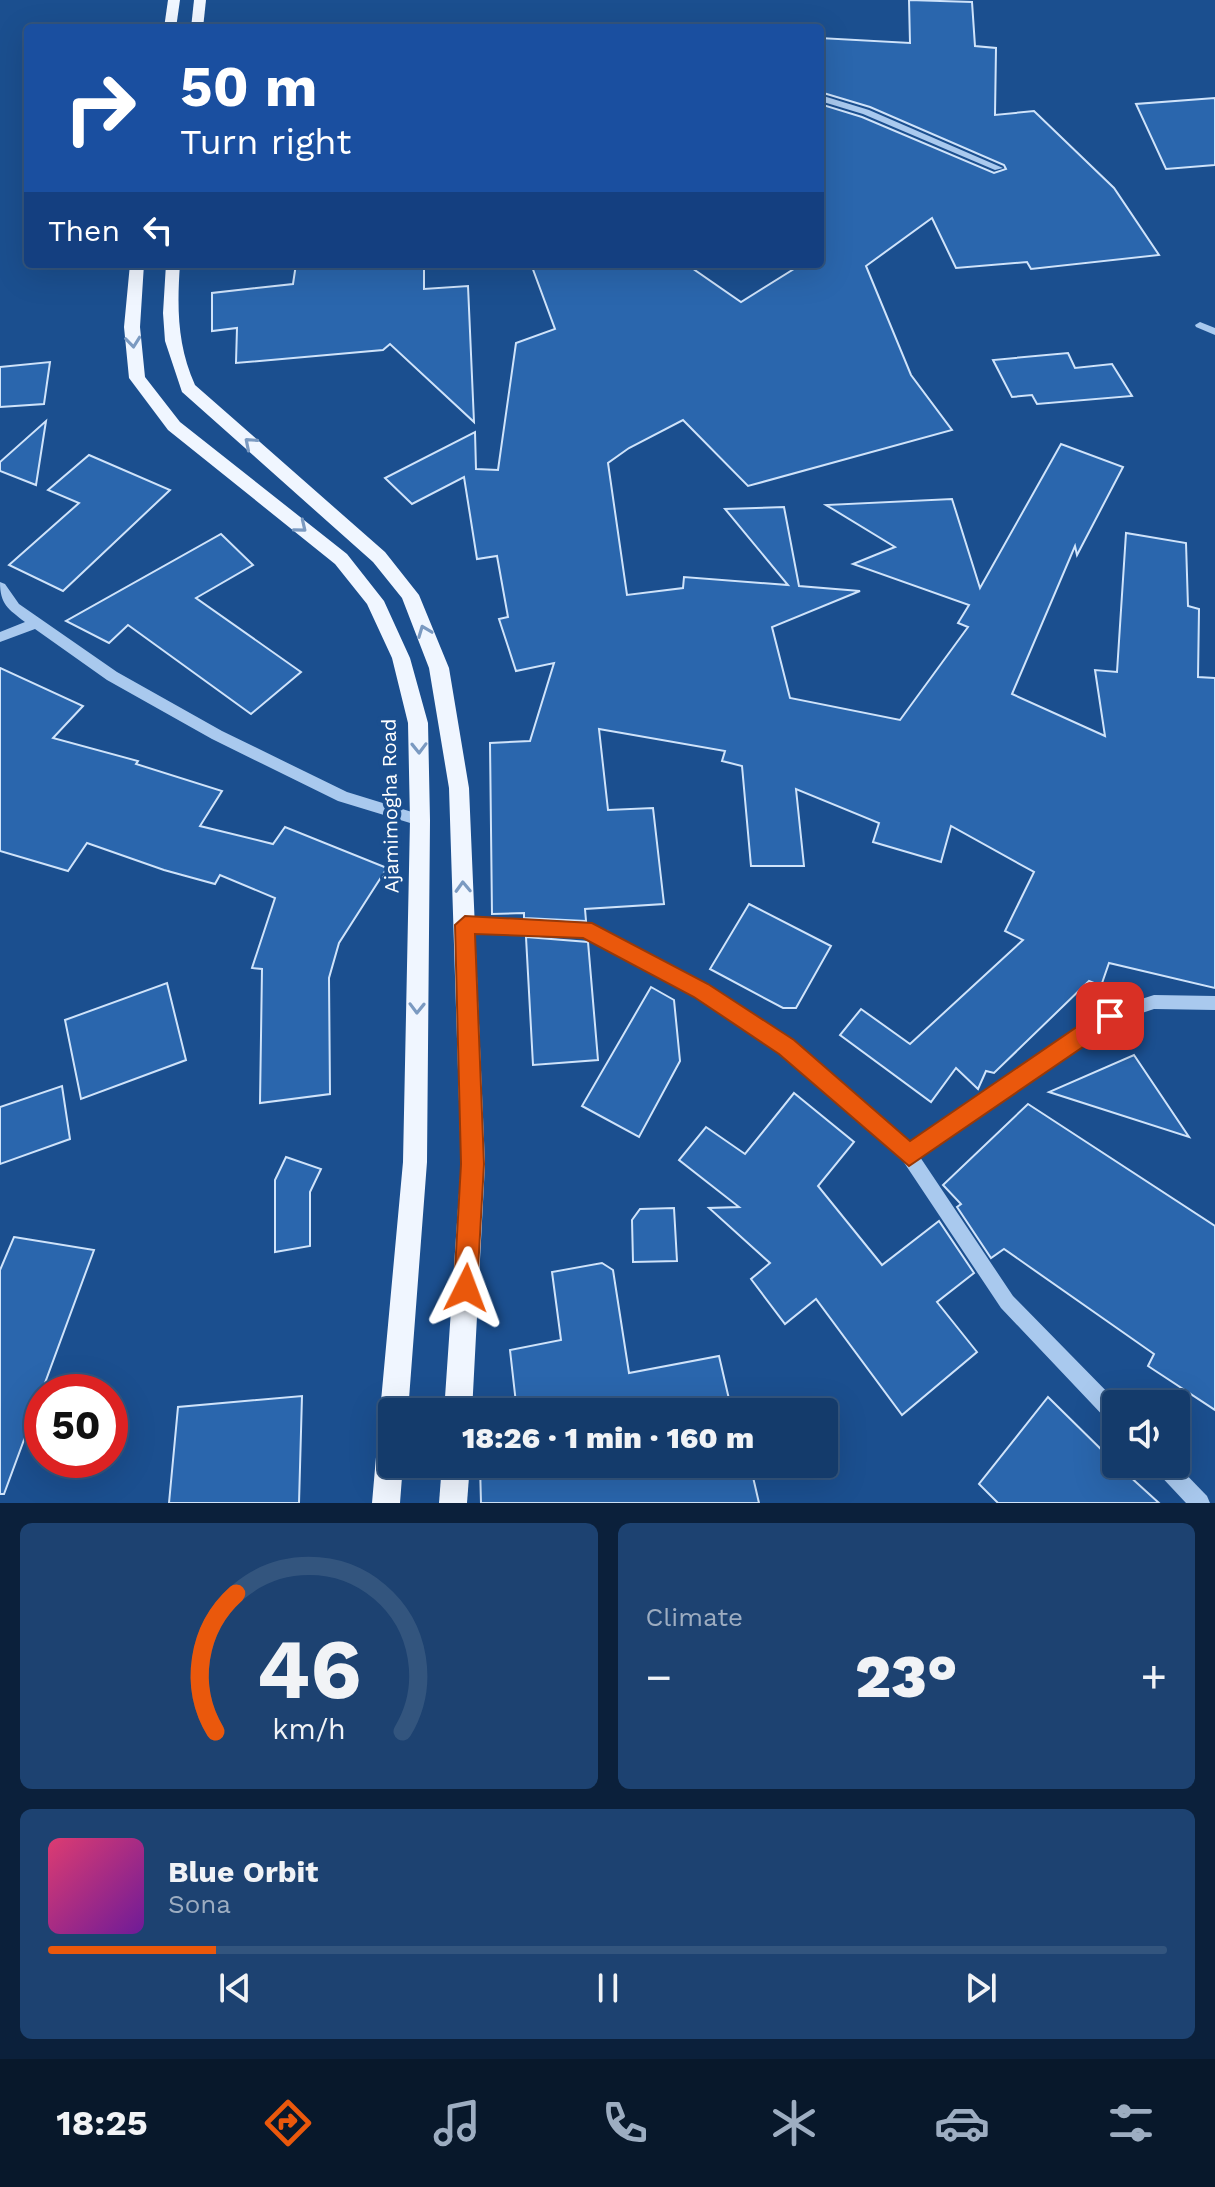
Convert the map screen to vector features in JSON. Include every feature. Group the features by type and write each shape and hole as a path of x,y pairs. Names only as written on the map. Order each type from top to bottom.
{"main road":[{"path":"171,24 174,0"},
{"path":"197,24 200,0"},
{"name":"Ajamimogha Road","path":"137,268 132,327 134,353 137,378 151,401 174,426 341,559 375,601 401,658 418,723 420,820 415,1162 395,1398"},
{"path":"173,268 168,322 173,356 188,388 379,557 410,595 439,668 457,773 473,1164 459,1398"},
{"path":"386,1503 388,1478"},
{"path":"453,1503 455,1478"}],"street":[{"path":"824,99 866,112 998,168"},
{"path":"1200,325 1215,332"},
{"path":"0,587 14,607 112,676 217,735 343,797 420,820"},
{"path":"0,637 36,623"},
{"path":"465,925 585,929 701,991 787,1047 909,1155 1007,1302 1102,1400"},
{"path":"909,1155 1110,1016 1154,1002 1215,1003"},
{"path":"1176,1478 1200,1503"}],"building":[{"path":"909,0 972,2 975,46 996,48 995,115 1034,111 1114,188 1159,255 1031,269 1027,262 956,268 932,218 866,266 911,375 952,430 748,486 683,420 629,448 608,463 627,595 683,588 684,577 788,585 725,509 784,507 799,586 860,591 772,627 790,698 900,720 968,627 958,623 969,605 853,564 895,547 826,505 952,499 980,588 1061,444 1123,467 1077,555 1075,546 1012,694 1105,736 1095,670 1117,672 1126,533 1186,543 1188,606 1199,609 1198,677 1215,678 1215,988 1109,963 1101,986 1089,981 994,1073 986,1071 978,1089 956,1068 931,1102 840,1035 861,1009 910,1044 1023,940 1005,931 1034,872 951,826 941,862 873,842 879,823 796,789 804,866 751,866 742,766 722,761 725,751 599,729 608,810 653,808 664,904 585,909 586,921 524,918 524,913 492,914 490,743 530,741 554,663 516,671 499,619 508,617 497,556 477,559 464,477 412,504 385,478 475,432 476,469 498,470 516,343 555,329 532,268 692,268 741,302 796,268 824,268 824,105 862,117 994,173 1006,169 1004,165 870,107 824,93 824,38 910,43"},
{"path":"1215,98 1215,165 1166,169 1136,104"},
{"path":"295,268 424,268 424,289 468,286 474,422 390,344 383,350 236,363 237,328 212,331 212,293 293,284"},
{"path":"1068,353 1075,368 1112,364 1132,396 1037,404 1032,395 1012,397 993,360"},
{"path":"50,362 44,404 0,407 0,367"},
{"path":"46,421 36,485 0,471 0,462"},
{"path":"89,455 170,490 63,591 9,565 79,503 48,490"},
{"path":"221,534 253,565 196,598 301,672 251,714 128,625 109,643 66,621"},
{"path":"0,668 83,706 53,738 138,761 136,764 222,791 200,826 273,844 285,827 387,868 339,943 329,978 330,1094 260,1103 262,969 252,968 275,898 220,875 215,884 87,843 68,871 0,851"},
{"path":"749,904 831,946 796,1008 783,1008 710,969"},
{"path":"526,937 588,942 598,1060 533,1065"},
{"path":"167,983 186,1060 81,1099 65,1020"},
{"path":"651,987 674,1000 680,1061 639,1137 582,1106"},
{"path":"1134,1055 1189,1137 1049,1092"},
{"path":"62,1086 70,1139 0,1164 0,1107"},
{"path":"794,1093 854,1142 818,1186 882,1265 939,1221 974,1273 937,1302 977,1352 902,1415 816,1299 785,1324 751,1279 770,1263 709,1208 739,1207 679,1160 706,1127 745,1154"},
{"path":"1028,1104 1215,1226 1215,1410 1190,1394 1190,1390 1185,1390 1148,1366 1154,1354 1004,1249 991,1258 957,1207 961,1204 943,1185"},
{"path":"286,1157 321,1169 310,1192 310,1246 275,1252 275,1180"},
{"path":"674,1208 677,1261 633,1262 632,1220 640,1209"},
{"path":"14,1237 94,1250 48,1374 24,1374 24,1440 4,1494 0,1494 0,1270"},
{"path":"602,1263 613,1270 629,1373 719,1356 729,1398 515,1398 510,1350 561,1340 552,1272"},
{"path":"302,1396 299,1503 169,1503 178,1407"},
{"path":"1048,1397 1102,1450 1102,1478 1131,1478 1159,1503 998,1503 979,1484"},
{"path":"480,1478 753,1478 759,1503 481,1503"}],"route":[{"path":"466,1288 473,1164 465,925 585,929 701,991 787,1047 909,1155 1110,1016"}]}
